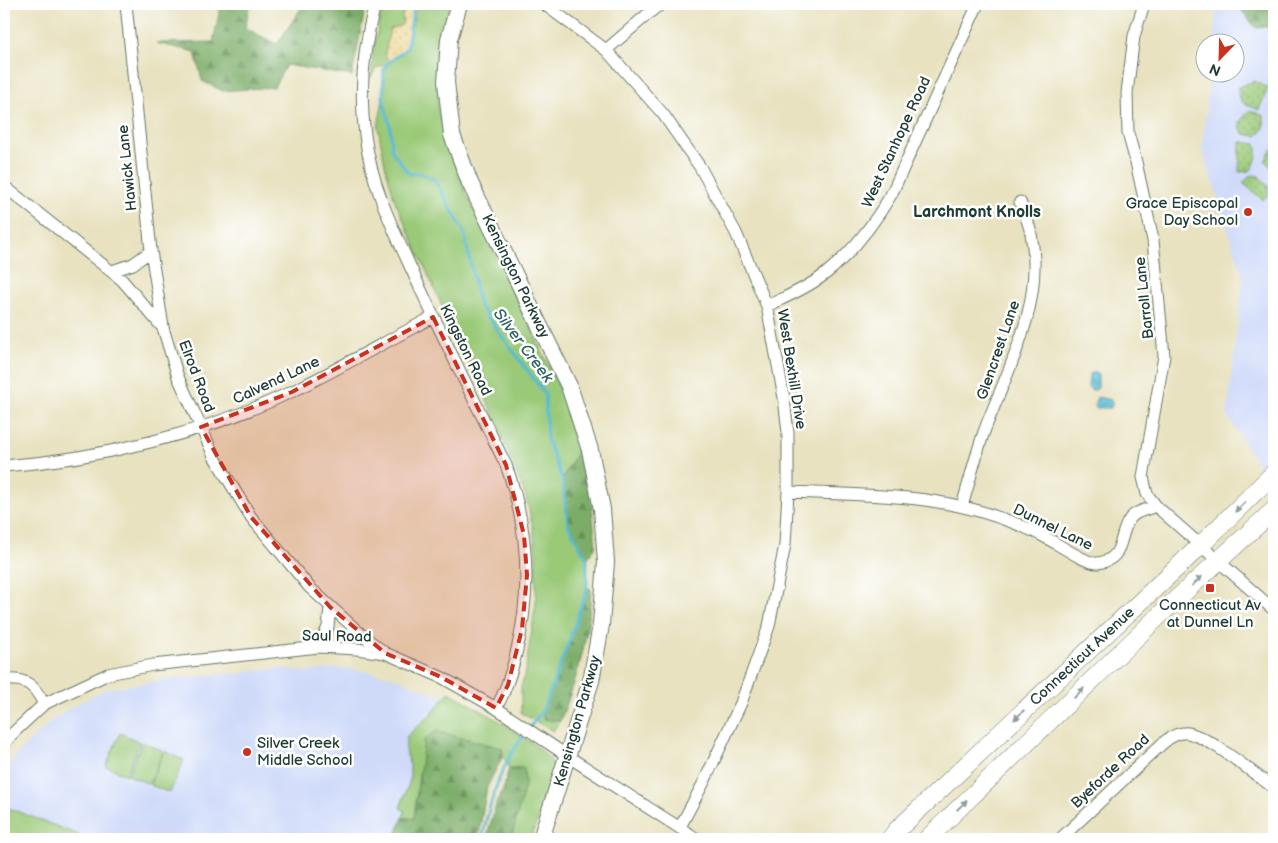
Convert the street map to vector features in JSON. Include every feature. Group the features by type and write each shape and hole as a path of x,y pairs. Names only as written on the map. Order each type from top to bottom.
{"main road":[{"name":"Connecticut Avenue","path":"890,839 897,830 1044,691 1201,545 1274,473"},
{"name":"Connecticut Avenue","path":"927,839 1168,607 1274,510"}],"street":[{"name":"Hawick Lane","path":"126,4 151,250 164,328"},
{"name":"Kingston Road","path":"375,4 368,30 362,105 365,137 373,175 389,220 433,316 506,465 512,482 524,535 527,575 522,630 508,685 496,708"},
{"name":"Kensington Parkway","path":"458,4 449,39 446,82 452,135 470,183 570,386 590,450 602,508 606,562 601,625 591,681 541,839"},
{"name":"West Bexhill Drive","path":"544,4 606,50 663,114 700,167 736,233 767,306 784,398 788,433 788,492 785,545 769,626 741,703 704,782 680,827"},
{"path":"606,50 663,4"},
{"name":"West Stanhope Road","path":"767,306 791,295 824,275 860,242 878,218 891,195 978,4"},
{"name":"Barroll Lane","path":"1144,4 1134,36 1127,94 1128,133 1153,240 1164,356 1144,477 1147,494 1156,506 1219,560"},
{"name":"Elrod Road","path":"4,186 112,271 164,328 178,376 215,458 251,518 293,569 330,607 385,653"},
{"name":"Glencrest Lane","path":"962,506 984,432 1028,317 1033,288 1034,259 1031,233 1020,202"},
{"path":"112,271 133,264 151,250"},
{"name":"Calvend Lane","path":"4,466 47,463 119,449 238,415 292,392 433,316"},
{"name":"Dunnel Lane","path":"788,492 899,496 962,506 1024,527 1057,543 1079,557 1096,564 1109,560 1117,553 1130,520 1137,513 1156,506"},
{"path":"1219,560 1274,610"},
{"path":"319,648 328,627 330,607"},
{"name":"Saul Road","path":"4,744 44,704 108,674 135,668 319,648 358,649 385,653 441,676 496,708 568,757 697,839"},
{"path":"4,680 14,679 30,684 44,704"},
{"name":"Byeforde Road","path":"1060,839 1163,743 1171,737 1186,732 1203,738 1274,788"}],"highlighted area":[{"path":"433,317 506,465 524,535 527,575 522,629 508,685 496,708 441,677 385,653 330,607 251,517 201,427 292,392"}],"shaded area":[{"name":"Grace Episcopal Day School","path":"1243,4 1274,4 1274,453 1260,468 1227,415 1243,277 1202,148 1209,82 1246,82 1246,32 1214,32 1216,11"},
{"name":"Silver Creek Middle School","path":"285,668 307,672 333,668 350,669 391,676 446,697 490,719 432,839 4,839 4,774 15,756 50,722 68,709 106,689 163,680"}],"green space":[{"path":"221,4 250,4 245,28 277,44 304,4 366,4 352,76 286,65 274,87 223,91 202,81 195,52 156,43 213,42"},
{"path":"383,4 406,4 402,25 390,29 385,53 407,48 417,4 450,4 444,24 437,64 438,105 444,135 466,193 560,389 580,448 562,479 568,525 587,559 587,588 543,719 560,721 553,731 521,713 521,688 536,603 536,553 533,527 526,497 492,411 395,201 385,165 378,127 383,99 384,69 387,64 376,68 371,78 373,52"},
{"path":"1236,4 1274,4 1274,26 1256,28"},
{"path":"1255,81 1268,88 1259,110 1243,103 1238,93 1238,87"},
{"path":"1250,110 1264,116 1264,128 1257,136 1246,134 1241,129 1240,121"},
{"path":"1240,143 1256,144 1257,155 1254,166 1250,171 1239,172"},
{"path":"1272,149 1274,151 1274,170 1265,161"},
{"path":"1251,175 1259,176 1268,186 1268,195 1263,200 1243,183"},
{"path":"580,448 592,506 596,546 587,559 568,525 562,479"},
{"path":"587,588 591,589 588,623 582,656 572,690 560,721 543,719 543,710"},
{"path":"449,692 508,726 539,749 549,759 553,767 551,784 530,839 511,839 524,768 509,768 503,756 502,748 419,773 414,819 403,817 405,811 400,808 410,780 410,766 405,750 407,736 432,713"},
{"path":"436,731 502,748 503,756 487,787 478,839 394,839 403,817 414,819 424,740"},
{"path":"120,733 140,742 126,775 106,766"},
{"path":"142,742 163,751 149,784 128,775"},
{"path":"164,751 184,760 170,793 150,785"},
{"path":"509,768 524,768 525,786 511,839 486,839 497,801 503,790"},
{"path":"6,807 90,839 4,839 4,813"}],"sand":[{"path":"406,4 410,4 413,11 407,48 388,63 385,53 390,29 402,25"}],"water":[{"path":"1097,373 1098,375 1098,388 1096,390 1091,390 1088,387 1089,374"},
{"path":"1097,397 1111,400 1113,403 1111,408 1096,408 1094,405"}],"waterway":[{"name":"Silver Creek","path":"414,4 407,48 388,63 384,69 383,99 390,125 392,151 409,174 420,173 435,180 464,232 479,305 545,394 547,439 562,479 568,525 587,559 587,588 567,647 543,710 530,727"},
{"name":"Silver Creek","path":"482,839 503,769 526,732"}],"place":[{"name":"Grace Episcopal Day School","path":"1248,212"},
{"name":"Connecticut Av at Dunnel Ln","path":"1210,588"},
{"name":"Silver Creek Middle School","path":"247,752"}],"district":[{"name":"Larchmont Knolls","path":"977,211"}]}
